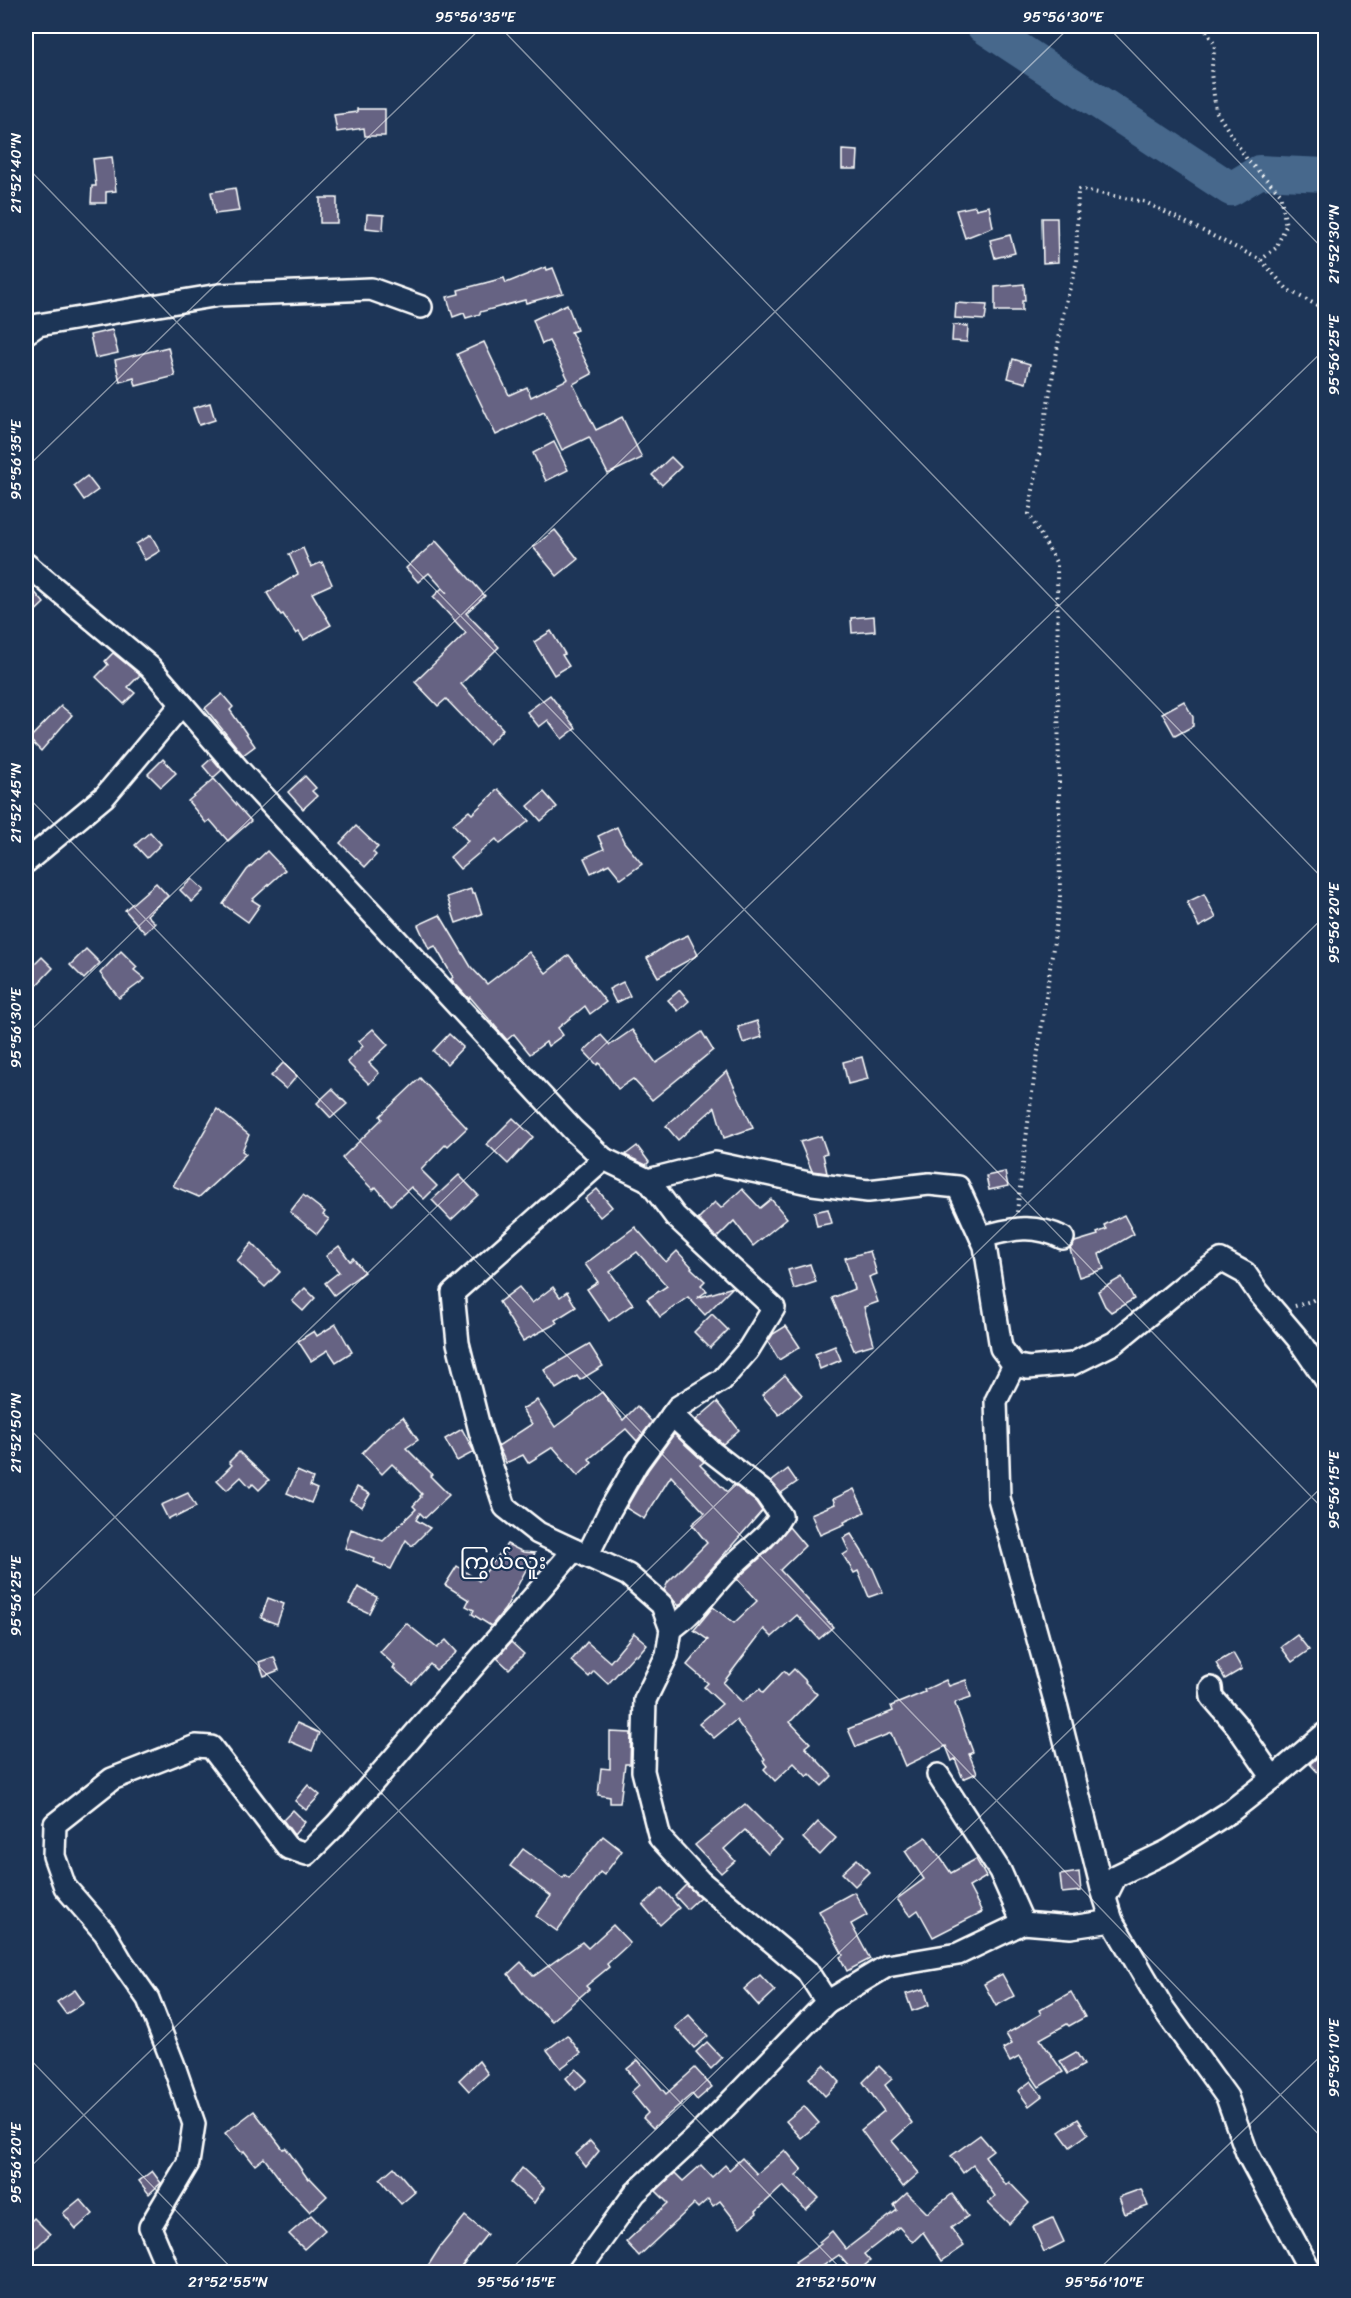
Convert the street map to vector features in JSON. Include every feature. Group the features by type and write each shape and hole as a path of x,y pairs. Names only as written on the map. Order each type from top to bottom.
{"street":[{"path":"26,333 38,325 219,295 371,289 421,307"},
{"path":"26,564 150,667 240,771 573,1130 604,1159 648,1180 675,1216 774,1308 748,1350 722,1380 678,1407 637,1463 610,1510 581,1553 336,1825 307,1854 288,1848 211,1747 195,1746 112,1779 55,1824 54,1856 65,1887 105,1933 148,1999 194,2124 188,2163 150,2227 169,2272"},
{"path":"26,862 105,796 182,704"},
{"path":"604,1159 453,1293 458,1343 480,1431 505,1507 538,1533 628,1575 662,1605 671,1629 667,1655 645,1700 643,1771 660,1838 700,1881 807,1971 827,2002"},
{"path":"648,1180 715,1163 813,1184 868,1191 929,1184 958,1187 985,1246 1001,1348 1014,1365 1028,1368 1072,1364 1114,1343 1186,1284 1221,1260 1245,1273 1274,1312 1298,1339 1326,1380"},
{"path":"981,1237 1016,1228 1050,1232 1064,1238"},
{"path":"1014,1365 996,1401 999,1498 1057,1708 1112,1921 1162,2008 1227,2097 1247,2153 1311,2272"},
{"path":"671,1629 685,1620 729,1568 773,1529 781,1516 765,1493 712,1452 672,1415"},
{"path":"1211,1688 1212,1697 1237,1726 1273,1778"},
{"path":"1105,1898 1116,1876 1168,1851 1231,1811 1326,1733"},
{"path":"938,1775 1000,1871 1023,1923"},
{"path":"578,2272 635,2193 704,2129 827,2002 887,1966 958,1954 1023,1923 1071,1927 1112,1921"}],"path":[{"path":"1203,26 1215,45 1210,73 1216,111 1248,161 1280,192 1286,226 1276,248 1261,260"},
{"path":"1016,1228 1030,1107 1060,899 1057,564 1029,514 1064,310 1076,265 1078,189 1145,202 1261,260 1288,290 1326,310"},
{"path":"1274,1312 1311,1302 1326,1293"}],"building":[{"path":"357,109 385,109 385,136 365,136 364,128 337,132 334,115 357,112"},
{"path":"842,150 858,151 857,169 842,169"},
{"path":"112,157 116,191 106,192 106,203 91,203 92,186 96,186 93,159"},
{"path":"235,188 239,211 215,214 211,192"},
{"path":"320,198 337,198 337,223 320,223"},
{"path":"975,206 976,209 989,206 993,227 965,238 956,210"},
{"path":"367,214 384,215 383,230 366,228"},
{"path":"1042,218 1057,218 1058,262 1043,263"},
{"path":"1010,235 1015,253 995,258 990,240"},
{"path":"546,267 547,270 553,268 563,293 526,303 525,300 466,318 464,313 453,317 447,297 459,294 458,290 504,278 506,283"},
{"path":"1024,284 1025,301 1022,301 1022,311 995,311 995,287"},
{"path":"956,303 987,305 985,320 955,318"},
{"path":"567,304 577,330 571,332 592,374 573,384 596,430 622,417 642,458 608,474 589,437 562,450 544,412 496,435 457,354 484,342 509,395 527,387 531,397 568,379 549,341 542,344 533,320"},
{"path":"953,325 968,326 967,342 952,341"},
{"path":"112,330 118,353 95,358 90,335"},
{"path":"168,347 175,376 136,386 134,378 120,382 115,360"},
{"path":"1013,359 1030,364 1026,383 1008,378"},
{"path":"210,403 215,420 199,425 193,408"},
{"path":"554,442 568,470 546,481 533,453"},
{"path":"671,457 681,467 662,485 652,475"},
{"path":"87,476 98,490 84,500 74,486"},
{"path":"555,530 578,559 557,576 533,547"},
{"path":"151,535 160,551 145,560 136,544"},
{"path":"436,541 485,596 466,613 499,647 461,684 503,729 489,744 446,699 438,706 415,682 466,633 433,597 442,588 447,593 429,573 418,582 406,568"},
{"path":"303,548 311,567 322,562 332,584 312,593 331,625 304,640 299,632 296,634 283,614 281,615 267,593 298,574 289,554"},
{"path":"26,582 44,603 26,620"},
{"path":"874,616 875,631 852,633 851,618"},
{"path":"551,631 565,654 562,655 569,666 554,675 534,642"},
{"path":"113,653 140,675 128,687 135,693 124,704 96,677 108,665 105,661"},
{"path":"222,694 233,707 230,710 255,746 243,755 205,708"},
{"path":"550,695 576,728 562,739 548,720 539,727 527,712"},
{"path":"1184,701 1193,717 1193,726 1175,736 1162,713"},
{"path":"61,706 72,715 41,751 29,739"},
{"path":"212,758 222,770 213,778 203,766"},
{"path":"163,759 176,773 161,787 148,774"},
{"path":"305,776 316,788 312,791 317,796 303,809 288,792"},
{"path":"214,779 251,821 228,841 210,820 206,823 188,801"},
{"path":"498,789 529,821 500,844 496,839 460,869 450,857 468,841 453,824 469,811 472,814"},
{"path":"544,792 557,807 541,821 528,806"},
{"path":"356,826 378,847 373,852 376,855 365,867 340,843"},
{"path":"617,827 624,842 642,864 621,879 609,864 591,873 584,858 604,849 598,836"},
{"path":"150,832 161,844 147,858 135,845"},
{"path":"267,851 285,870 252,900 260,905 248,922 223,904 247,870"},
{"path":"192,879 204,890 192,902 180,890"},
{"path":"156,883 168,896 147,915 155,923 145,933 125,910"},
{"path":"471,889 472,894 475,893 482,914 456,923 447,897"},
{"path":"1204,894 1216,918 1199,927 1187,902"},
{"path":"440,915 471,967 487,984 529,952 546,973 569,955 606,1002 590,1014 585,1006 558,1028 563,1035 548,1046 546,1042 530,1054 514,1034 507,1040 470,997 469,999 451,979 453,977 435,946 429,949 418,925"},
{"path":"688,935 698,955 658,977 647,958 670,943"},
{"path":"86,949 100,963 84,979 70,965"},
{"path":"121,951 137,967 134,970 145,979 119,998 100,973"},
{"path":"42,957 53,968 26,996 26,973"},
{"path":"623,982 630,996 616,1003 609,989"},
{"path":"680,990 689,1001 678,1011 668,1000"},
{"path":"757,1021 762,1037 743,1043 738,1027"},
{"path":"373,1029 388,1045 369,1063 379,1073 369,1084 347,1062 363,1046 359,1041"},
{"path":"632,1030 656,1063 702,1032 713,1050 652,1100 633,1079 618,1089 599,1063 597,1065 584,1051 601,1035 610,1045"},
{"path":"449,1034 463,1047 447,1064 433,1051"},
{"path":"862,1057 868,1079 848,1084 843,1062"},
{"path":"283,1063 297,1076 286,1089 271,1076"},
{"path":"727,1071 753,1128 724,1138 715,1107 678,1140 666,1126"},
{"path":"420,1078 467,1128 448,1146 446,1144 421,1170 437,1186 424,1199 411,1187 391,1205 376,1187 373,1190 342,1158 382,1119 380,1116"},
{"path":"332,1089 347,1104 331,1118 317,1103"},
{"path":"217,1109 249,1135 242,1151 246,1154 199,1197 173,1186"},
{"path":"513,1118 533,1137 508,1164 487,1144"},
{"path":"821,1136 827,1153 823,1154 827,1173 812,1171 800,1142"},
{"path":"637,1146 649,1162 646,1165 625,1155"},
{"path":"1005,1172 1008,1186 989,1190 986,1176"},
{"path":"459,1175 478,1195 451,1220 432,1200"},
{"path":"597,1189 612,1207 600,1217 585,1199"},
{"path":"742,1189 760,1208 771,1199 787,1218 753,1246 734,1221 717,1238 698,1219 715,1202 721,1208"},
{"path":"303,1195 325,1212 323,1215 329,1219 317,1234 290,1212"},
{"path":"828,1209 832,1223 817,1226 814,1212"},
{"path":"1124,1215 1134,1234 1099,1254 1104,1269 1079,1277 1070,1249 1075,1242 1098,1235 1097,1233 1107,1229 1104,1225"},
{"path":"635,1227 666,1262 677,1251 705,1281 701,1285 707,1291 697,1298 733,1287 705,1315 688,1297 660,1317 647,1299 667,1286 637,1252 610,1272 633,1304 609,1321 587,1289 598,1282 585,1264"},
{"path":"252,1243 280,1272 265,1287 237,1261"},
{"path":"339,1246 350,1261 353,1258 364,1272 334,1295 325,1283 339,1272 326,1256"},
{"path":"870,1251 877,1274 869,1277 878,1302 864,1307 874,1344 854,1350 832,1298 854,1289 845,1258"},
{"path":"810,1264 816,1282 794,1289 788,1270"},
{"path":"1122,1277 1134,1299 1111,1312 1105,1306 1098,1291"},
{"path":"519,1287 532,1303 553,1287 560,1297 567,1292 576,1307 555,1320 557,1323 523,1341 499,1302"},
{"path":"305,1288 315,1298 303,1311 292,1301"},
{"path":"712,1314 728,1330 710,1348 694,1332"},
{"path":"336,1324 352,1352 336,1362 328,1350 311,1361 298,1341 314,1331 317,1336"},
{"path":"786,1326 800,1347 779,1360 768,1342 773,1334"},
{"path":"589,1344 603,1366 580,1380 577,1376 556,1389 544,1370"},
{"path":"835,1346 841,1360 820,1369 815,1354"},
{"path":"785,1375 802,1395 779,1415 762,1395"},
{"path":"602,1392 623,1420 637,1406 652,1422 637,1441 626,1429 589,1459 592,1463 578,1476 553,1447 528,1463 523,1455 506,1463 498,1446 532,1424 522,1409 537,1400 555,1427"},
{"path":"717,1402 739,1430 723,1444 696,1420"},
{"path":"403,1417 418,1440 406,1448 449,1495 425,1518 420,1513 416,1520 430,1528 412,1546 406,1540 391,1569 374,1562 375,1559 345,1548 351,1529 383,1541 416,1509 413,1506 422,1494 392,1464 382,1474 362,1453 386,1429"},
{"path":"462,1429 474,1452 457,1461 445,1439"},
{"path":"674,1434 704,1462 700,1465 727,1492 734,1485 756,1502 762,1511 679,1606 664,1590 668,1582 707,1543 692,1524 705,1513 671,1476 644,1519 626,1508 648,1470"},
{"path":"239,1452 269,1480 259,1490 253,1484 250,1487 241,1477 227,1490 217,1480 232,1465 229,1462"},
{"path":"788,1469 797,1482 781,1493 771,1482"},
{"path":"297,1471 313,1478 310,1486 317,1489 311,1503 287,1493"},
{"path":"357,1487 370,1494 362,1507 350,1500"},
{"path":"854,1489 865,1512 820,1535 811,1514 835,1504 833,1499"},
{"path":"188,1493 196,1507 168,1519 161,1505"},
{"path":"789,1527 805,1546 780,1570 833,1627 819,1639 797,1615 772,1637 764,1629 723,1683 742,1702 760,1689 763,1693 784,1671 788,1675 794,1669 806,1681 817,1694 790,1722 810,1743 805,1747 832,1776 822,1786 810,1774 807,1777 794,1763 775,1781 764,1769 767,1766 763,1761 765,1759 736,1720 714,1738 699,1724 722,1704 704,1687 708,1683 687,1665 708,1640 694,1630 713,1607 734,1623 757,1601 737,1579 772,1547"},
{"path":"851,1534 873,1569 883,1592 869,1597 858,1571 854,1573 843,1555 849,1551 843,1538"},
{"path":"507,1544 523,1552 535,1553 505,1609 491,1626 472,1614 474,1610 466,1606 469,1600 445,1585 457,1566 479,1581"},
{"path":"358,1587 377,1597 369,1613 349,1604"},
{"path":"268,1598 284,1604 277,1624 261,1618"},
{"path":"406,1623 437,1648 446,1640 457,1652 436,1670 430,1664 412,1684 393,1668 395,1666 380,1652"},
{"path":"634,1633 647,1644 608,1684 594,1671 589,1677 571,1661 587,1642 610,1662"},
{"path":"1297,1635 1309,1650 1292,1662 1281,1647"},
{"path":"511,1642 524,1654 509,1669 497,1658"},
{"path":"1233,1653 1242,1669 1225,1679 1216,1663"},
{"path":"274,1657 279,1670 264,1676 259,1662"},
{"path":"946,1680 949,1686 966,1680 971,1697 955,1704 973,1752 969,1754 977,1773 963,1779 955,1759 952,1761 946,1746 905,1766 891,1733 856,1747 848,1729 893,1711 891,1706 925,1692 924,1690"},
{"path":"297,1723 319,1733 312,1751 289,1741"},
{"path":"610,1732 631,1733 630,1764 625,1764 620,1803 610,1803 610,1797 598,1795 601,1768 610,1769"},
{"path":"1326,1750 1326,1781 1310,1764"},
{"path":"308,1785 320,1795 306,1810 295,1801"},
{"path":"745,1804 782,1841 768,1854 745,1830 724,1849 735,1861 721,1873 695,1845"},
{"path":"293,1810 305,1822 294,1835 283,1820"},
{"path":"818,1822 836,1838 820,1855 803,1838"},
{"path":"603,1836 622,1851 604,1875 600,1872 557,1931 536,1916 551,1896 510,1866 523,1849 563,1878 565,1875 569,1878"},
{"path":"926,1837 951,1873 976,1859 986,1877 969,1887 982,1912 933,1937 918,1910 910,1916 897,1899 924,1879 905,1851"},
{"path":"857,1859 869,1872 855,1886 842,1873"},
{"path":"1079,1872 1081,1891 1062,1893 1060,1875"},
{"path":"686,1885 700,1897 687,1909 675,1896"},
{"path":"662,1888 679,1908 660,1925 643,1905"},
{"path":"854,1892 867,1915 851,1924 870,1959 847,1971 840,1957 843,1955 819,1911"},
{"path":"613,1925 630,1943 607,1964 609,1967 586,1986 589,1989 552,2021 525,1996 508,1974 521,1962 534,1976 582,1942 588,1948"},
{"path":"1002,1974 1014,1996 996,2006 984,1984"},
{"path":"760,1975 775,1991 759,2006 744,1989"},
{"path":"924,1989 929,2005 912,2011 906,1994"},
{"path":"75,1990 84,2003 66,2014 57,2002"},
{"path":"1071,1992 1085,2017 1040,2039 1063,2072 1039,2087 1019,2057 1010,2062 1003,2049 1012,2044 1006,2034 1041,2014 1039,2010"},
{"path":"689,2015 708,2036 694,2048 675,2027"},
{"path":"567,2035 581,2053 561,2068 547,2050"},
{"path":"707,2042 722,2058 711,2069 696,2052"},
{"path":"1076,2052 1084,2065 1068,2074 1060,2061"},
{"path":"638,2060 666,2094 695,2068 712,2087 697,2100 692,2094 653,2128 643,2118 648,2113 631,2092 639,2085 627,2069"},
{"path":"479,2061 488,2074 469,2091 459,2080"},
{"path":"824,2065 840,2082 825,2096 809,2078"},
{"path":"879,2066 892,2079 885,2085 912,2123 892,2141 919,2173 903,2187 861,2130 884,2111 863,2082"},
{"path":"576,2069 587,2080 576,2090 566,2078"},
{"path":"1031,2081 1042,2096 1029,2106 1018,2091"},
{"path":"804,2106 819,2123 801,2138 786,2121"},
{"path":"254,2111 283,2149 286,2148 308,2179 310,2178 327,2196 310,2212 282,2182 264,2158 255,2165 225,2133"},
{"path":"1078,2119 1088,2134 1070,2147 1059,2132"},
{"path":"980,2135 993,2150 985,2156 1006,2185 1009,2182 1029,2203 1009,2224 988,2203 995,2196 973,2165 963,2173 951,2156"},
{"path":"590,2141 599,2151 586,2167 576,2154"},
{"path":"785,2150 802,2170 796,2175 819,2198 806,2210 783,2186 740,2227 720,2201 713,2206 708,2199 698,2208 694,2204 639,2256 626,2242 668,2203 656,2191 675,2173 683,2181 701,2165 712,2177 725,2165 729,2170 742,2158 757,2174"},
{"path":"394,2167 415,2192 401,2204 380,2179"},
{"path":"522,2168 544,2188 534,2203 511,2183"},
{"path":"152,2171 161,2183 149,2194 139,2181"},
{"path":"1141,2189 1148,2206 1125,2214 1119,2197"},
{"path":"907,2193 927,2213 952,2194 968,2216 951,2228 964,2246 942,2261 923,2232 913,2242 899,2227 864,2254 870,2261 857,2272 853,2272 839,2255 814,2272 803,2272 795,2262 821,2244 819,2242 832,2231 846,2249 897,2210 894,2205"},
{"path":"80,2199 93,2214 76,2229 63,2213"},
{"path":"311,2215 325,2230 304,2249 289,2234"},
{"path":"465,2216 487,2234 457,2272 424,2272 440,2247"},
{"path":"34,2218 50,2234 35,2249 26,2239 26,2226"},
{"path":"1053,2218 1064,2242 1044,2252 1033,2227"}],"waterway":[{"path":"983,26 1231,189 1259,172 1326,175"}],"district":[{"name":"ကြွယ်လူး","path":"503,1561"}]}
